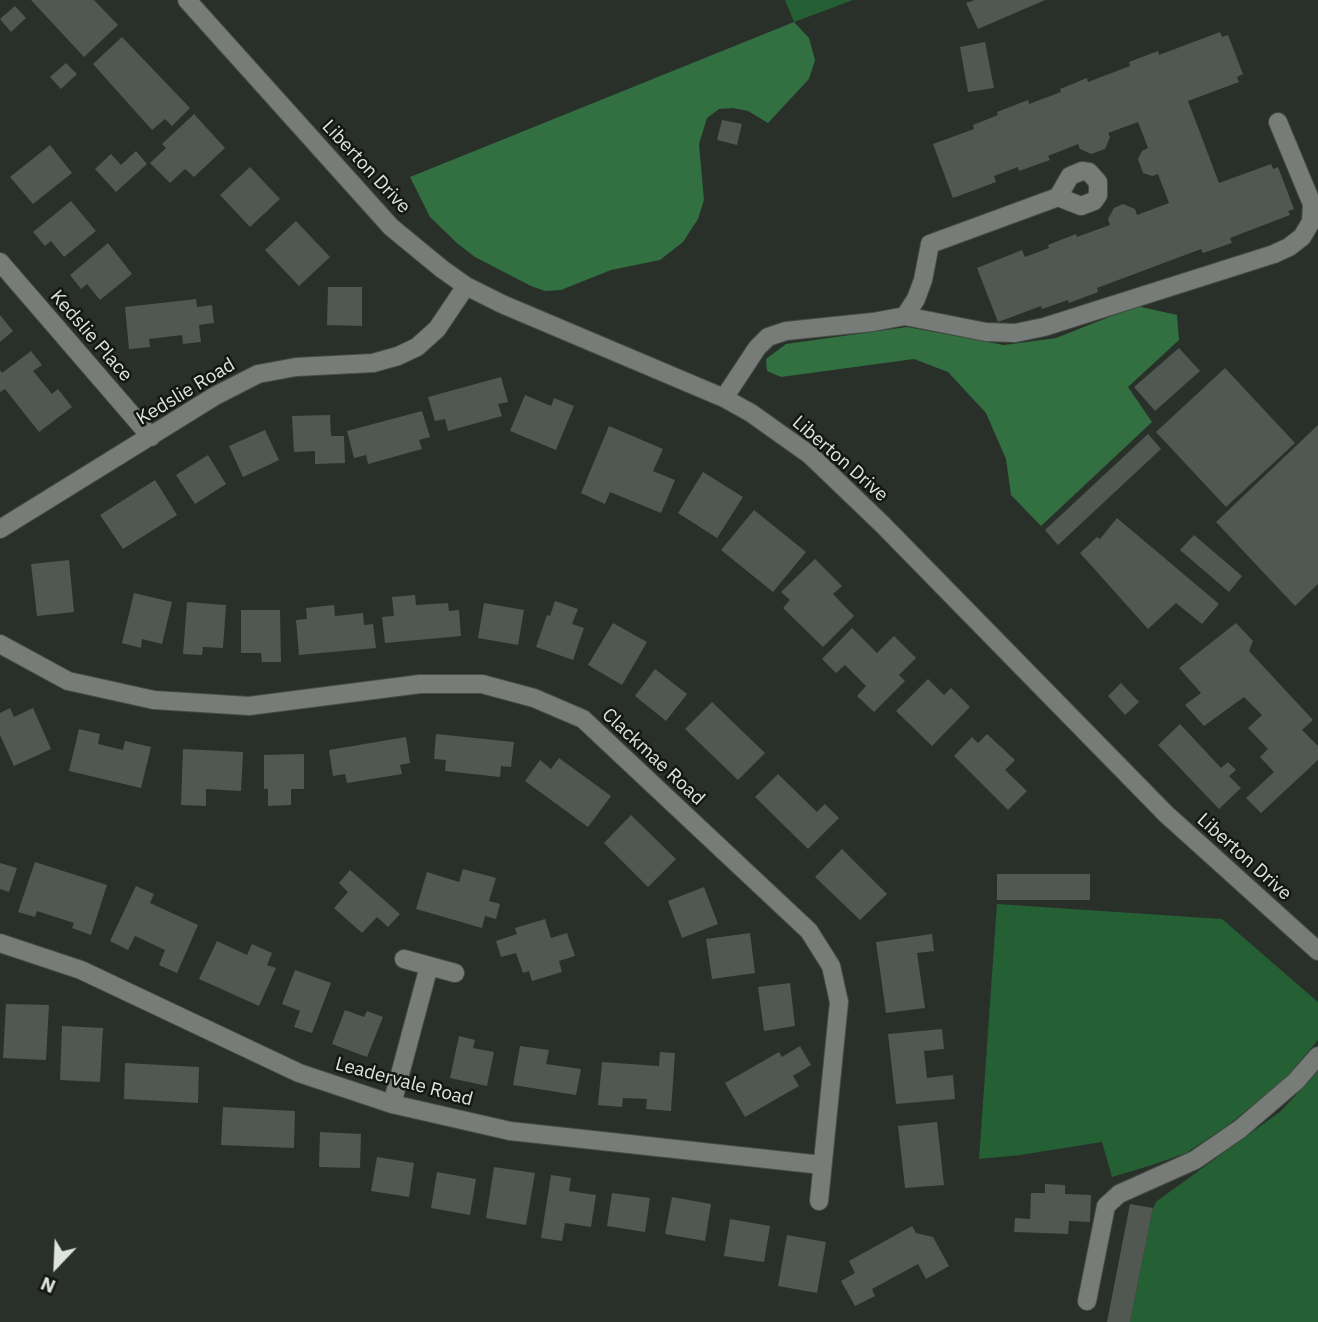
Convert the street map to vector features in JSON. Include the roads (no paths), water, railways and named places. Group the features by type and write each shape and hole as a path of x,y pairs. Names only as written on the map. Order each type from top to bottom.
{"street":[{"name":"Liberton Drive","path":"187,0 391,227 442,270 466,286 578,338 723,398 761,420 810,455 1166,814 1318,951"},
{"path":"723,398 757,348 768,337 808,327 873,322 905,316 986,332 1015,333 1044,327 1289,247 1301,237 1311,222 1312,204 1278,122"},
{"path":"905,316 916,299 923,280 930,244 1058,197"},
{"name":"Kedslie Place","path":"0,262 151,437"},
{"name":"Kedslie Road","path":"0,529 215,396 258,374 296,367 373,363 408,352 437,329 466,286"},
{"name":"Clackmae Road","path":"0,644 68,681 153,700 249,706 420,684 482,684 534,698 583,719 809,931 831,966 839,1002 819,1201"},
{"name":"Leadervale Road","path":"0,943 81,970 299,1073 392,1104 510,1131 822,1165"},
{"path":"404,959 455,973"},
{"path":"392,1104 429,966"},
{"path":"1087,1301 1106,1206 1119,1194 1195,1160 1240,1129 1296,1081 1318,1056"}]}
